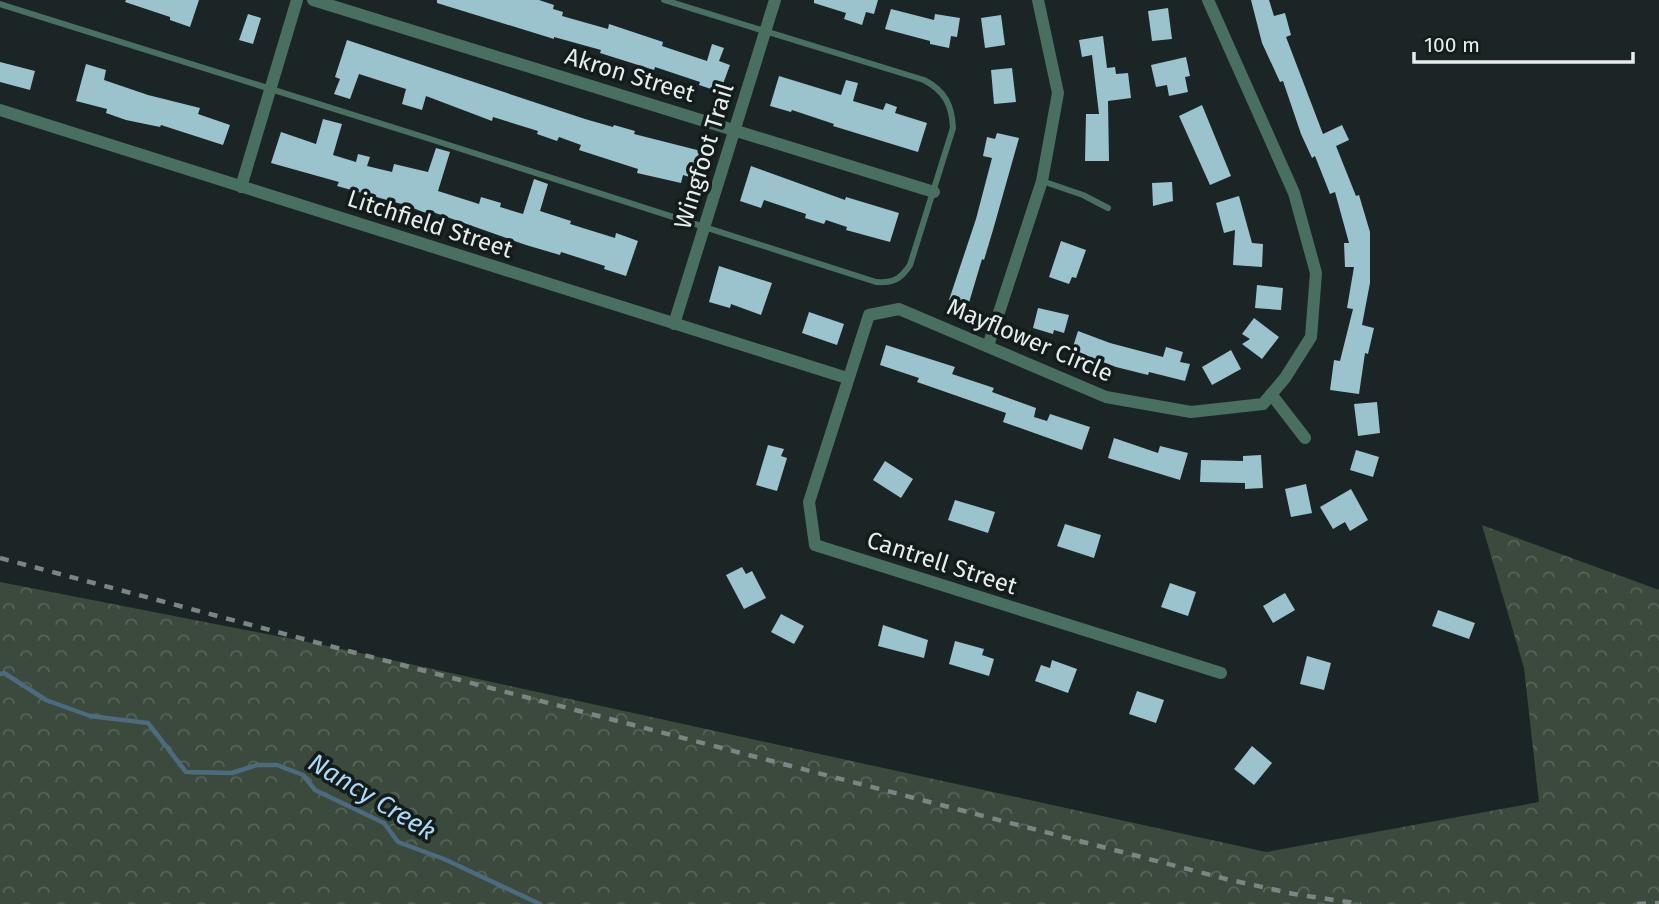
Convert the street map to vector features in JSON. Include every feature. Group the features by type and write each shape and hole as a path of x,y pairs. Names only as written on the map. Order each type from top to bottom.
{"street":[{"path":"241,187 297,0"},
{"name":"Akron Street","path":"313,0 934,192"},
{"name":"Wingfoot Trail","path":"674,324 775,0"},
{"path":"988,345 1042,181 1058,93 1038,0"},
{"name":"Mayflower Circle","path":"847,378 869,315 899,309 1106,397 1191,412 1263,404 1285,378 1311,337 1316,273 1294,193 1208,0"},
{"name":"Litchfield Street","path":"0,110 847,378"},
{"name":"Cantrell Street","path":"847,378 809,502 815,545 1221,673"},
{"path":"1271,394 1305,438"}],"lane":[{"path":"0,4 876,282 889,283 901,278 910,265 953,128 952,112 945,96 924,80 664,0"},
{"path":"1042,181 1083,195 1108,208"}],"green space":[{"path":"1482,525 1659,590 1659,904 0,904 0,582 328,646 1266,852 1539,802 1524,668"}],"building":[{"path":"199,0 190,27 170,20 170,17 125,2"},
{"path":"437,0 539,0 554,5 553,9 563,12 562,16 608,29 609,24 663,42 662,46 707,61 712,44 724,48 719,61 730,65 720,92 699,85 700,82 655,67 654,70 600,53 601,50 554,39 437,3"},
{"path":"814,0 878,0 874,14 866,12 862,25 844,19 846,13 814,3"},
{"path":"1251,0 1269,0 1274,16 1285,13 1291,35 1286,37 1323,134 1342,125 1349,140 1336,146 1356,196 1359,195 1370,232 1370,283 1362,325 1374,328 1368,354 1365,353 1359,394 1330,390 1334,360 1340,361 1353,309 1347,308 1354,267 1345,267 1344,243 1349,243 1335,192 1330,194 1315,156 1312,158 1301,134 1283,81 1280,82 1262,43"},
{"path":"1168,8 1172,39 1152,41 1148,11"},
{"path":"891,9 934,20 935,14 960,18 957,37 951,36 949,48 885,29"},
{"path":"248,14 261,18 253,44 239,40"},
{"path":"1001,15 1005,45 985,48 981,18"},
{"path":"1103,36 1107,68 1115,67 1116,74 1128,73 1131,98 1108,101 1109,161 1085,161 1086,114 1099,114 1092,55 1082,57 1079,40"},
{"path":"347,40 585,119 701,151 693,178 683,175 681,183 637,173 638,169 579,150 581,145 559,137 557,141 537,134 538,131 493,117 492,121 426,96 422,110 402,104 406,89 359,74 350,99 334,94 340,79 335,77"},
{"path":"1186,57 1190,76 1185,77 1188,92 1169,96 1167,85 1156,87 1151,65"},
{"path":"0,62 35,71 30,90 0,82"},
{"path":"86,64 106,70 104,80 200,108 198,114 230,125 223,145 161,125 160,127 126,120 106,113 107,109 76,101"},
{"path":"1012,68 1016,102 994,104 991,70"},
{"path":"779,76 841,95 846,80 858,83 853,101 883,110 886,103 897,107 895,113 927,123 918,152 833,126 834,124 792,110 791,112 770,106"},
{"path":"1202,105 1231,176 1210,185 1179,116"},
{"path":"323,119 342,124 333,155 356,162 358,154 370,157 367,166 392,172 394,164 428,172 436,148 450,152 438,191 479,204 481,197 501,203 500,207 523,214 534,179 548,184 540,211 615,238 616,233 638,241 626,276 604,269 605,266 561,252 560,255 526,245 427,210 426,213 337,186 339,182 271,163 281,132 316,144"},
{"path":"997,133 1019,138 968,306 949,300 976,219 992,158 983,156 987,137 995,139"},
{"path":"751,166 845,200 846,197 899,213 890,242 846,230 847,227 826,220 824,224 805,218 806,214 764,200 761,208 740,201"},
{"path":"1172,182 1173,201 1153,206 1152,183"},
{"path":"1239,196 1252,243 1263,244 1262,267 1233,265 1235,230 1224,233 1216,203"},
{"path":"1061,241 1086,250 1076,278 1072,277 1069,284 1049,277"},
{"path":"719,266 772,283 761,315 731,304 730,308 709,302"},
{"path":"1257,285 1283,288 1281,310 1255,308"},
{"path":"1038,308 1069,315 1064,333 1054,330 1053,334 1033,328"},
{"path":"809,312 844,324 837,345 802,333"},
{"path":"1254,318 1279,337 1262,359 1242,344 1250,339 1242,334"},
{"path":"1078,331 1110,343 1163,357 1166,347 1183,352 1180,362 1190,364 1185,381 1116,367 1072,350"},
{"path":"886,345 955,367 952,374 994,388 992,392 1036,408 1034,417 1047,421 1050,414 1090,427 1082,450 1003,422 1006,413 917,382 919,378 880,365"},
{"path":"1231,350 1241,369 1212,385 1202,367"},
{"path":"1377,402 1380,433 1358,436 1354,404"},
{"path":"1114,438 1158,453 1160,446 1188,453 1180,480 1108,458"},
{"path":"768,445 784,449 781,456 787,458 777,491 756,485"},
{"path":"1356,450 1379,457 1373,477 1350,470"},
{"path":"1261,455 1263,488 1245,489 1245,483 1200,482 1201,460 1243,461 1243,456"},
{"path":"885,461 913,479 901,498 873,480"},
{"path":"1306,484 1312,513 1291,517 1285,489"},
{"path":"1351,489 1368,520 1350,531 1345,522 1333,529 1320,507"},
{"path":"955,500 995,512 988,533 948,520"},
{"path":"1065,524 1101,535 1094,558 1057,546"},
{"path":"742,567 746,574 752,571 766,598 744,609 726,575"},
{"path":"1170,583 1196,592 1188,616 1161,607"},
{"path":"1285,593 1295,610 1273,623 1263,606"},
{"path":"1438,610 1475,623 1469,639 1432,626"},
{"path":"781,614 804,626 794,644 771,632"},
{"path":"883,625 928,640 924,658 878,646"},
{"path":"955,641 984,649 982,655 994,659 989,676 949,664"},
{"path":"1307,656 1331,663 1324,690 1300,684"},
{"path":"1052,660 1077,669 1068,693 1035,681 1041,665 1050,668"},
{"path":"1137,691 1164,700 1156,723 1129,714"},
{"path":"1252,746 1272,763 1254,785 1234,769"}],"waterway":[{"name":"Nancy Creek","path":"0,674 4,673 46,700 90,716 148,723 186,772 232,773 257,765 277,765 303,775 315,790 384,823 398,842 444,859 540,904"}],"railway":[{"path":"0,558 1226,879 1294,894 1361,904"},
{"path":"1637,904 1659,903"}]}
